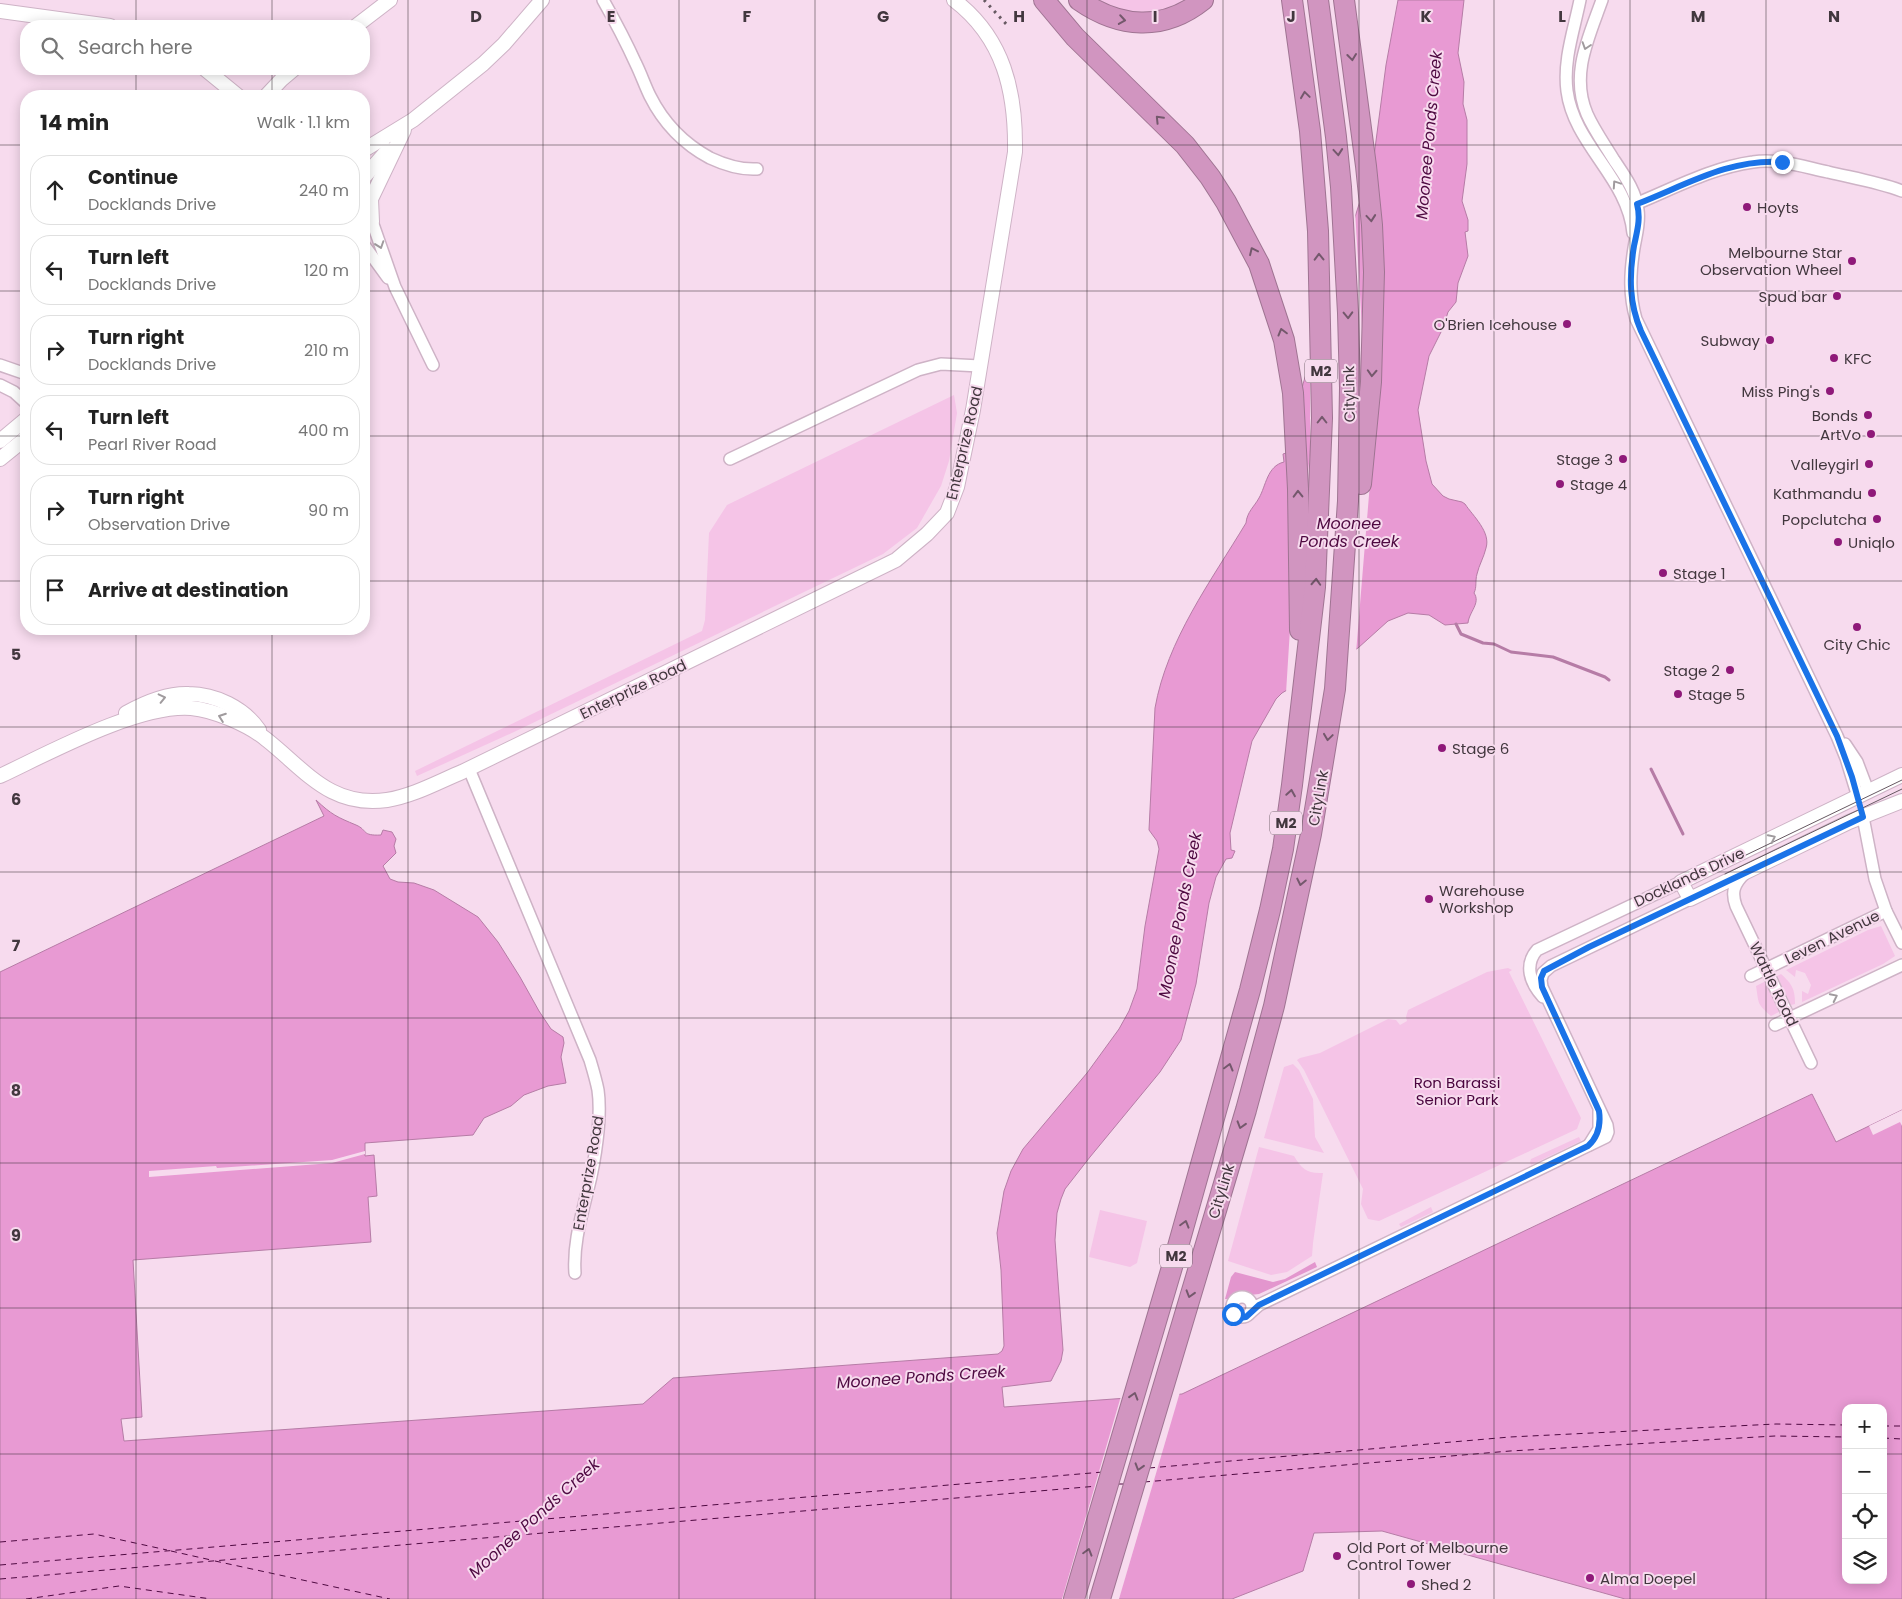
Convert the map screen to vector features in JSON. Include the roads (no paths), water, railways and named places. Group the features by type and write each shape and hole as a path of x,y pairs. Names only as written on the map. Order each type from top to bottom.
{"highway":[{"path":"1044,0 1075,37 1185,145 1210,177 1250,244 1278,316 1294,393 1300,622 1299,735"},
{"path":"1079,0 1110,18 1153,23 1181,14 1203,0"},
{"name":"CityLink","path":"1074,1599 1180,1239 1250,990 1270,910 1282,849 1299,735 1316,587 1322,418 1318,231 1310,131 1292,0"},
{"name":"CityLink","path":"1100,1599 1246,1110 1274,1006 1311,834 1335,689 1348,501 1350,388 1341,187 1318,0"},
{"path":"1335,689 1346,633 1354,574 1374,333 1372,226 1345,4"}],"street":[{"path":"364,20 390,0"},
{"path":"524,19 532,0"},
{"path":"370,146 411,122 483,64 504,44 542,0"},
{"path":"597,0 611,13"},
{"path":"603,0 637,66 650,97 663,118 680,138 713,160 746,170 757,169"},
{"name":"Enterprize Road","path":"0,776 88,735 131,718 166,709 192,708 219,715 243,725 266,738 305,774 334,794 361,800 387,800 414,793 469,769 896,560 927,534 947,513 957,487 980,366 1015,152 1013,101 1002,63 988,36 954,0"},
{"path":"1580,0 1566,63 1566,84 1569,102 1580,131 1632,206 1639,221 1634,247 1630,296 1636,320 1837,736 1863,794 1875,879 1886,911 1902,943"},
{"path":"1602,0 1584,52 1580,70 1581,91 1590,120 1631,188 1632,206"},
{"path":"0,11 66,20"},
{"path":"212,75 231,90"},
{"path":"272,90 287,75"},
{"path":"370,170 411,122"},
{"path":"372,222 371,199 411,122"},
{"path":"1632,206 1706,174 1760,161 1782,162 1902,190"},
{"path":"370,218 395,287 433,365"},
{"path":"370,253 395,287"},
{"path":"730,459 918,370 941,364 980,366"},
{"path":"0,365 20,372"},
{"path":"0,385 20,398"},
{"path":"0,440 20,424"},
{"path":"0,459 20,443"},
{"name":"Enterprize Road","path":"469,769 590,1060 598,1090 598,1130 589,1187 578,1226 574,1253 575,1273"},
{"name":"Docklands Drive","path":"1540,948 1686,880 1902,775"},
{"name":"Docklands Drive","path":"1548,967 1748,870 1902,801"},
{"name":"Wattle Road","path":"1748,870 1734,885 1733,894 1736,906 1812,1063"},
{"path":"1686,880 1698,895"},
{"name":"Wattle Road","path":"1698,895 1720,891 1726,894 1736,906"},
{"name":"Leven Avenue","path":"1751,976 1886,911"},
{"path":"1579,929 1589,947"},
{"path":"1265,1302 1239,1298 1233,1301 1232,1311 1239,1318 1246,1317 1255,1307 1584,1149 1593,1140 1599,1129 1600,1117 1597,1105 1551,1009 1541,980 1542,973 1548,967 1540,948"},
{"path":"1540,948 1531,960 1530,975 1536,990 1551,1009"},
{"path":"1775,1025 1902,965"},
{"path":"1245,1298 1250,1302 1251,1312"}],"water":[{"name":"Moonee Ponds Creek","path":"1398,0 1464,0 1458,53 1464,82 1463,104 1467,120 1467,164 1462,201 1468,220 1468,231 1465,232 1468,256 1458,283 1456,302 1448,312 1443,328 1429,356 1418,410 1426,461 1432,484 1443,496 1465,504 1484,530 1486,536 1486,548 1476,577 1475,604 1468,623 1445,625 1429,615 1408,613 1388,621 1358,648 1282,693 1276,699 1252,741 1230,833 1231,850 1235,851 1232,858 1226,859 1216,877 1209,903 1196,984 1181,1040 1160,1072 1065,1189 1061,1199 1057,1213 1055,1240 1063,1350 1061,1361 1051,1381 1002,1387 1004,1407 1182,1394 1812,1094 1836,1142 1902,1110 1902,1599 1625,1599 1382,1531 1314,1533 1303,1571 1232,1599 0,1599 0,972 324,816 316,800 339,818 360,827 367,834 381,835 383,830 392,832 396,839 394,846 396,853 383,866 390,879 398,882 414,883 434,890 478,917 498,942 551,1029 563,1037 564,1043 561,1057 566,1083 548,1086 524,1095 511,1106 484,1118 473,1135 365,1143 365,1156 374,1155 377,1196 368,1197 371,1242 133,1260 142,1417 121,1419 124,1441 643,1404 673,1378 998,1354 1002,1351 1004,1346 1001,1270 997,1233 1004,1191 1011,1171 1023,1149 1087,1073 1119,1029 1129,1011 1137,989 1145,926 1159,849 1157,841 1149,830 1155,708 1161,683 1169,659 1192,612 1246,523 1270,472 1278,464 1284,462 1283,454 1286,453 1289,446 1303,384 1374,156 1386,65"}],"waterway":[{"path":"1456,624 1461,634 1483,643 1494,644 1511,652 1553,657 1609,680"},
{"path":"1651,769 1683,834"}],"tram line":[{"path":"1717,869 1902,780"},
{"path":"1725,874 1902,789"}],"railway":[{"path":"984,0 1008,26"}],"place":[{"name":"Hoyts","path":"1747,207"},
{"name":"Melbourne Star Observation Wheel","path":"1852,261"},
{"name":"Spud bar","path":"1837,296"},
{"name":"O'Brien Icehouse","path":"1567,324"},
{"name":"Subway","path":"1770,340"},
{"name":"KFC","path":"1834,358"},
{"name":"Miss Ping's","path":"1830,391"},
{"name":"Bonds","path":"1868,415"},
{"name":"ArtVo","path":"1871,434"},
{"name":"Stage 3","path":"1623,459"},
{"name":"Valleygirl","path":"1869,464"},
{"name":"Stage 4","path":"1560,484"},
{"name":"Kathmandu","path":"1872,493"},
{"name":"Popclutcha","path":"1877,519"},
{"name":"Uniqlo","path":"1838,542"},
{"name":"Stage 1","path":"1663,573"},
{"name":"City Chic","path":"1857,627"},
{"name":"Stage 2","path":"1730,670"},
{"name":"Stage 5","path":"1678,694"},
{"name":"Stage 6","path":"1442,748"},
{"name":"Warehouse Workshop","path":"1429,899"},
{"name":"Old Port of Melbourne Control Tower","path":"1337,1556"},
{"name":"Alma Doepel","path":"1590,1578"},
{"name":"Shed 2","path":"1411,1584"}],"park label":[{"name":"Ron Barassi Senior Park","path":"1457,1090"}]}
